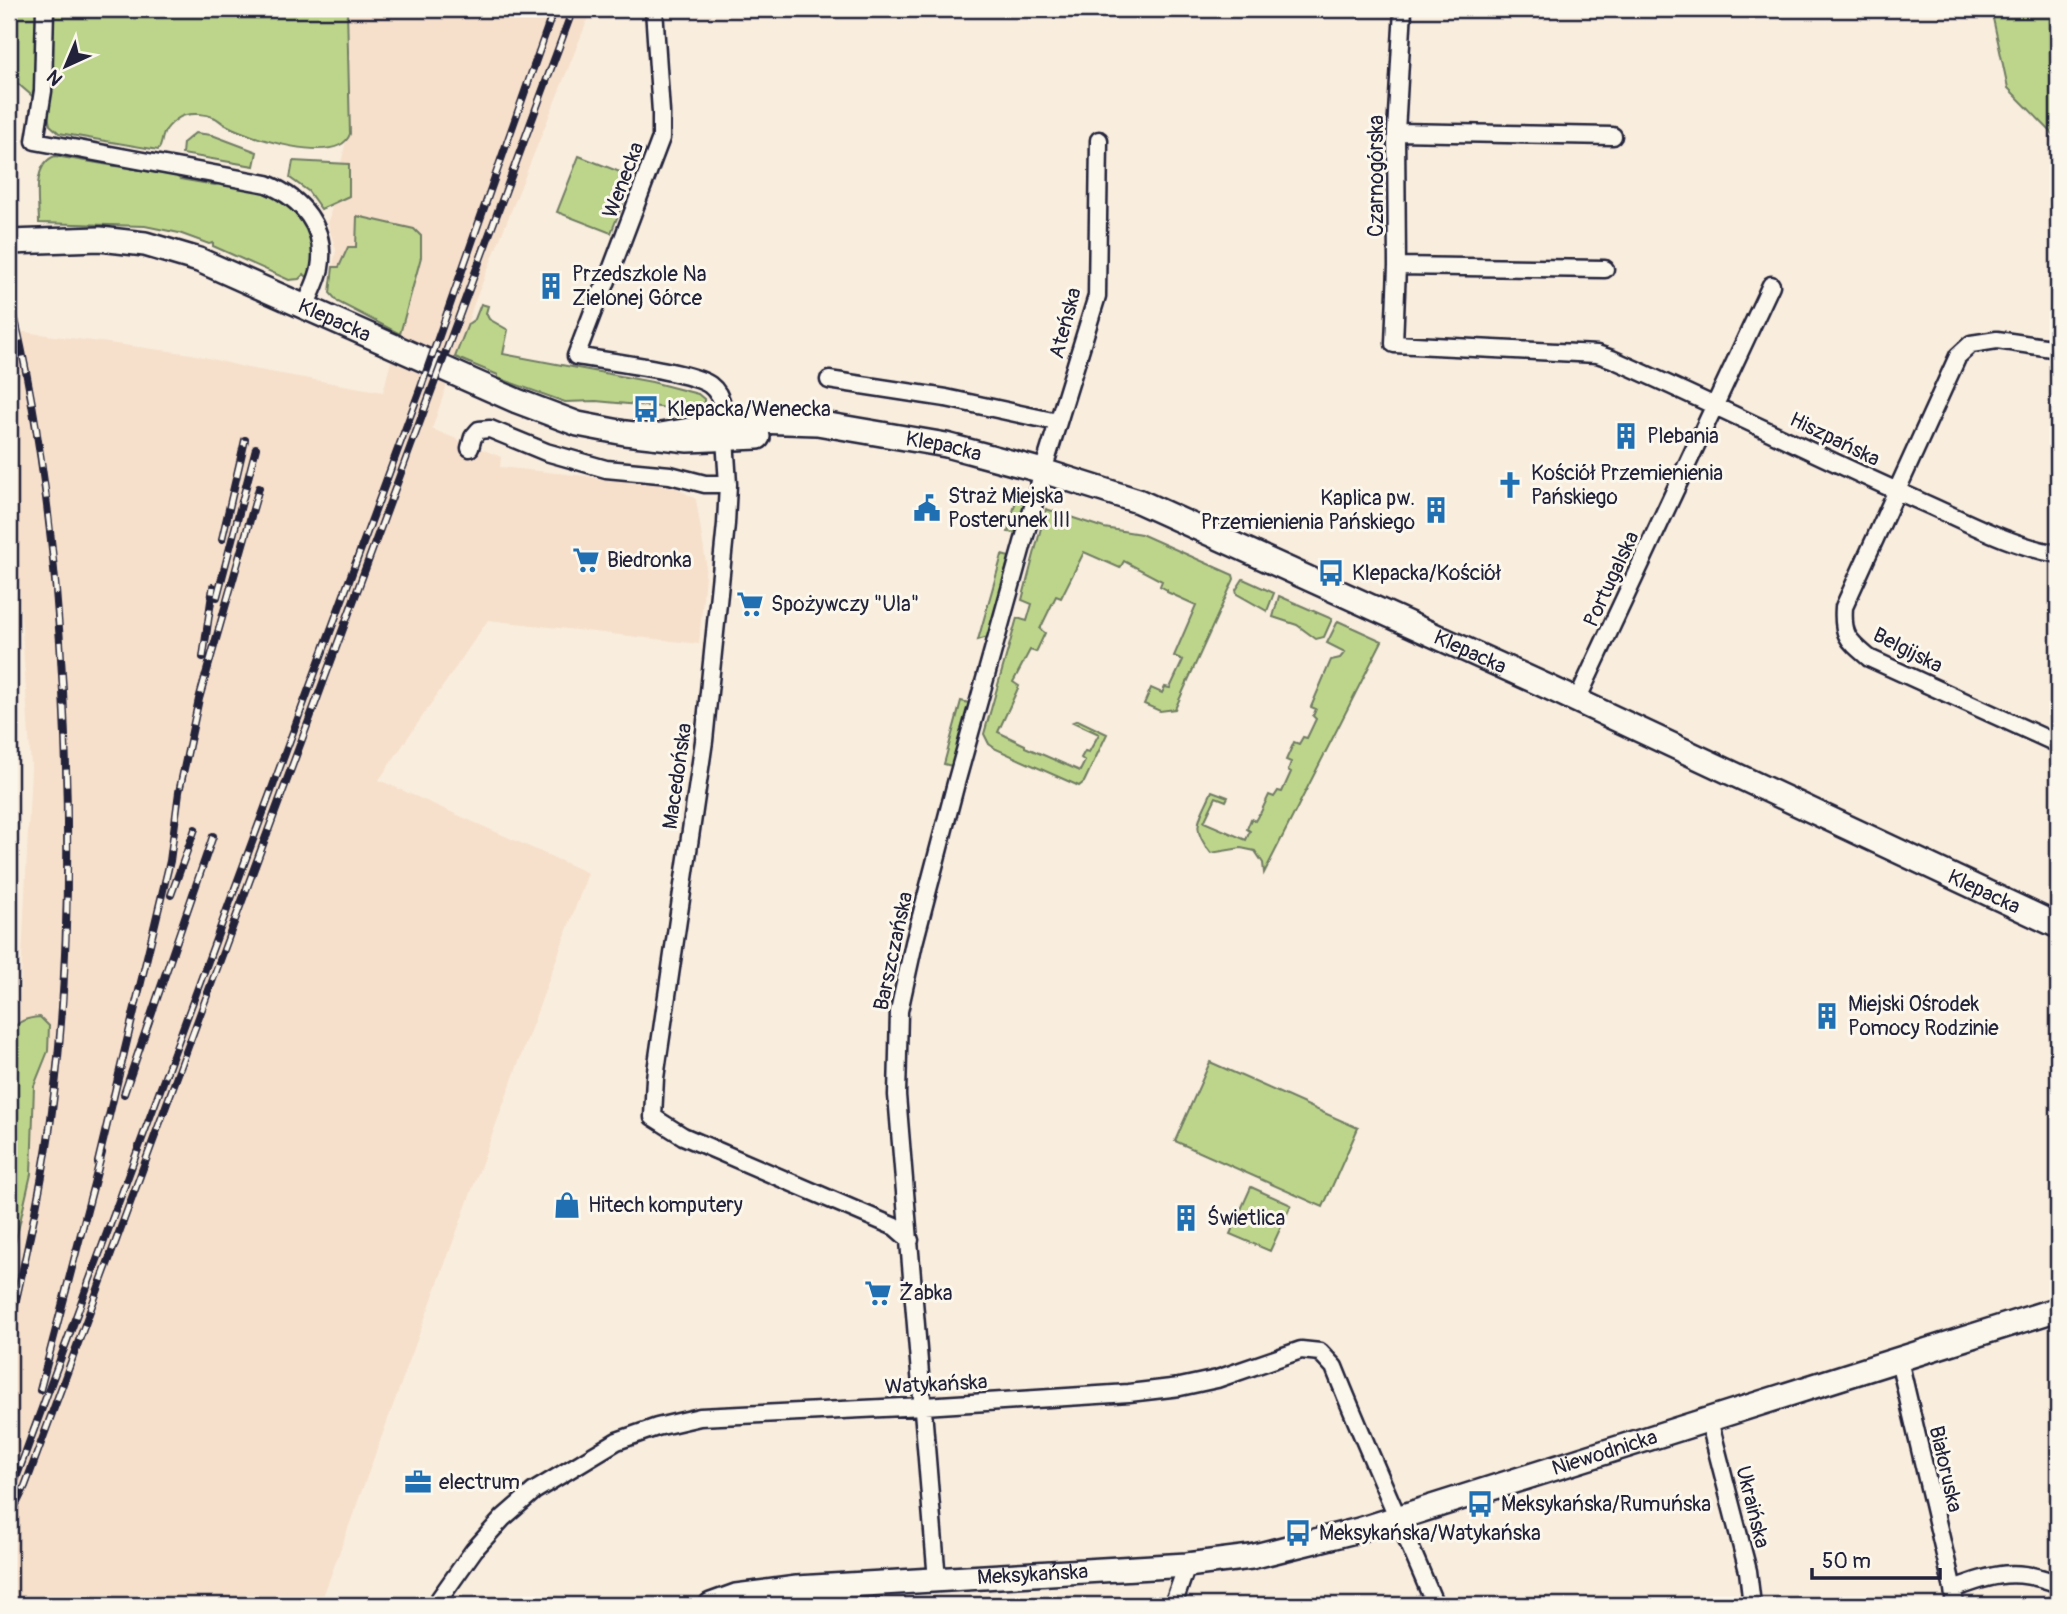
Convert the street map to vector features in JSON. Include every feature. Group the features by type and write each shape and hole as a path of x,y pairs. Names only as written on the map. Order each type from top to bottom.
{"street":[{"path":"45,9 43,91 35,141 267,184 284,191 299,203 309,216 317,231 322,251 320,271 304,309"},
{"name":"Wenecka","path":"576,356 661,138 654,9"},
{"name":"Czarnogórska","path":"1394,344 1397,266 1396,132 1403,9"},
{"path":"1396,132 1613,136"},
{"name":"Ateńska","path":"1043,471 1097,296 1099,140"},
{"name":"Klepacka","path":"9,242 100,239 145,244 199,260 506,397 596,428 688,440 755,422 817,423 946,445 1043,471 1138,501 1297,571 2058,926"},
{"path":"1397,266 1605,269"},
{"name":"Portugalska","path":"1577,701 1771,285"},
{"name":"Belgijska","path":"2058,349 1997,340 1971,344 1958,356 1844,607 1843,626 1850,642 1869,658 2058,744"},
{"name":"Hiszpańska","path":"1394,344 1597,354 1715,404 1896,491 2029,549 2058,554"},
{"name":"Macedońska","path":"576,356 698,379 709,384 720,396 724,432 728,484 704,741 655,1078 653,1117 683,1136 895,1227 910,1240"},
{"path":"829,380 946,398 1058,422"},
{"path":"470,448 473,437 479,430 490,429 546,452 606,469 670,475 705,484 728,484"},
{"name":"Barszczańska","path":"937,1580 897,1095 899,1011 956,783 1043,471"},
{"name":"Niewodnicka","path":"1187,1565 1289,1549 1398,1517 2058,1309"},
{"name":"Watykańska","path":"435,1605 474,1549 534,1490 617,1441 657,1427 700,1416 924,1406 1129,1393 1180,1387 1241,1372 1301,1350 1320,1352 1334,1367 1434,1605"},
{"name":"Białoruska","path":"1899,1360 1955,1605"},
{"name":"Ukraińska","path":"1709,1420 1748,1572 1752,1605"},
{"path":"1172,1605 1187,1565"},
{"name":"Meksykańska","path":"711,1605 736,1596 797,1588 1187,1565"},
{"path":"1953,1588 1991,1576 2018,1573 2058,1584"}],"shaded area":[{"path":"348,9 592,9 475,301 432,429 501,457 500,467 671,485 696,499 706,563 699,644 488,620 379,780 588,873 320,1605 9,1605 9,1141 18,1042 31,767 9,435 9,330 192,354 248,368 383,392 399,330 338,302 329,288 336,250 328,224 350,121"}],"green space":[{"path":"9,9 347,9 350,134 342,144 311,149 272,142 237,130 216,118 196,114 183,116 172,123 164,133 158,150 59,133 50,125 48,115 42,114 45,107 9,76"},
{"path":"1991,9 2058,9 2058,139 2008,88"},
{"path":"195,133 212,135 257,152 254,166 182,154 183,143"},
{"path":"55,156 215,185 221,183 251,189 278,199 300,217 307,230 312,246 312,266 308,278 304,274 299,279 289,280 213,246 213,243 145,226 39,223 39,176 42,167"},
{"path":"579,156 633,177 611,233 557,212"},
{"path":"293,161 349,164 349,196 321,209 308,191 290,178"},
{"path":"357,216 414,229 421,236 421,257 400,334 338,302 330,293 333,267 339,267 348,247 356,247"},
{"path":"481,304 488,306 486,313 489,319 508,330 503,354 652,382 698,394 704,402 691,410 596,401 565,402 498,378 498,375 455,357 468,324 475,319"},
{"path":"1016,500 1025,503 1015,533 1008,532"},
{"path":"1046,509 1104,528 1141,534 1233,575 1234,579 1175,709 1160,711 1144,704 1151,688 1162,693 1165,687 1170,688 1183,660 1174,656 1196,605 1167,592 1160,586 1162,581 1124,561 1120,568 1084,552 1061,598 1056,596 1040,629 1045,633 1036,652 1030,650 1013,682 1019,686 998,732 1080,771 1085,761 1081,758 1085,751 1089,752 1099,734 1073,722 1078,720 1107,734 1084,782 1079,786 996,749 989,744 984,734 1017,618 1027,621 1032,604 1022,600"},
{"path":"1002,555 1009,557 988,637 978,640"},
{"path":"1243,579 1274,593 1267,611 1237,594 1236,590"},
{"path":"1279,596 1332,619 1324,637 1316,639 1297,625 1273,617"},
{"path":"1338,621 1382,641 1264,873 1263,863 1255,851 1241,848 1211,853 1198,829 1212,791 1228,797 1226,801 1216,797 1204,822 1246,840 1251,819 1255,821 1269,795 1274,797 1278,791 1282,792 1291,772 1288,770 1291,762 1286,760 1294,742 1299,744 1303,737 1307,738 1316,719 1313,716 1316,709 1311,707 1331,660 1340,658 1345,652 1327,643"},
{"path":"961,701 969,703 952,766 944,764"},
{"path":"40,1017 49,1026 48,1051 34,1086 31,1174 9,1270 9,1033 23,1021"},
{"path":"1210,1062 1358,1128 1323,1207 1175,1141"},
{"path":"1251,1187 1291,1205 1270,1251 1230,1234"}],"railway":[{"path":"9,1497 421,387 554,9"},
{"path":"9,1519 25,1486 573,9"},
{"path":"9,294 30,392 51,541 63,691 67,794 67,897 59,1052 40,1189 9,1331"},
{"path":"222,539 245,440"},
{"path":"217,597 256,448"},
{"path":"98,1162 170,861 179,792 199,699 259,488"},
{"path":"203,657 213,587"},
{"path":"171,895 195,829"},
{"path":"124,1094 213,836"},
{"path":"40,1390 102,1153"}],"place":[{"name":"Przedszkole Na Zielonej Górce","path":"551,286"},
{"name":"Klepacka/Wenecka","path":"646,409"},
{"name":"Plebania","path":"1626,436"},
{"name":"Kościół Przemienienia Pańskiego","path":"1510,485"},
{"name":"Straż Miejska Posterunek III","path":"927,508"},
{"name":"Kaplica pw. Przemienienia Pańskiego","path":"1436,510"},
{"name":"Biedronka","path":"586,560"},
{"name":"Klepacka/Kościół","path":"1331,573"},
{"name":"Spożywczy \"Ula\"","path":"750,604"},
{"name":"Miejski Ośrodek Pomocy Rodzinie","path":"1827,1016"},
{"name":"Hitech komputery","path":"567,1205"},
{"name":"Świetlica","path":"1186,1218"},
{"name":"Żabka","path":"878,1293"},
{"name":"electrum","path":"418,1482"},
{"name":"Meksykańska/Rumuńska","path":"1480,1504"},
{"name":"Meksykańska/Watykańska","path":"1298,1533"}]}
